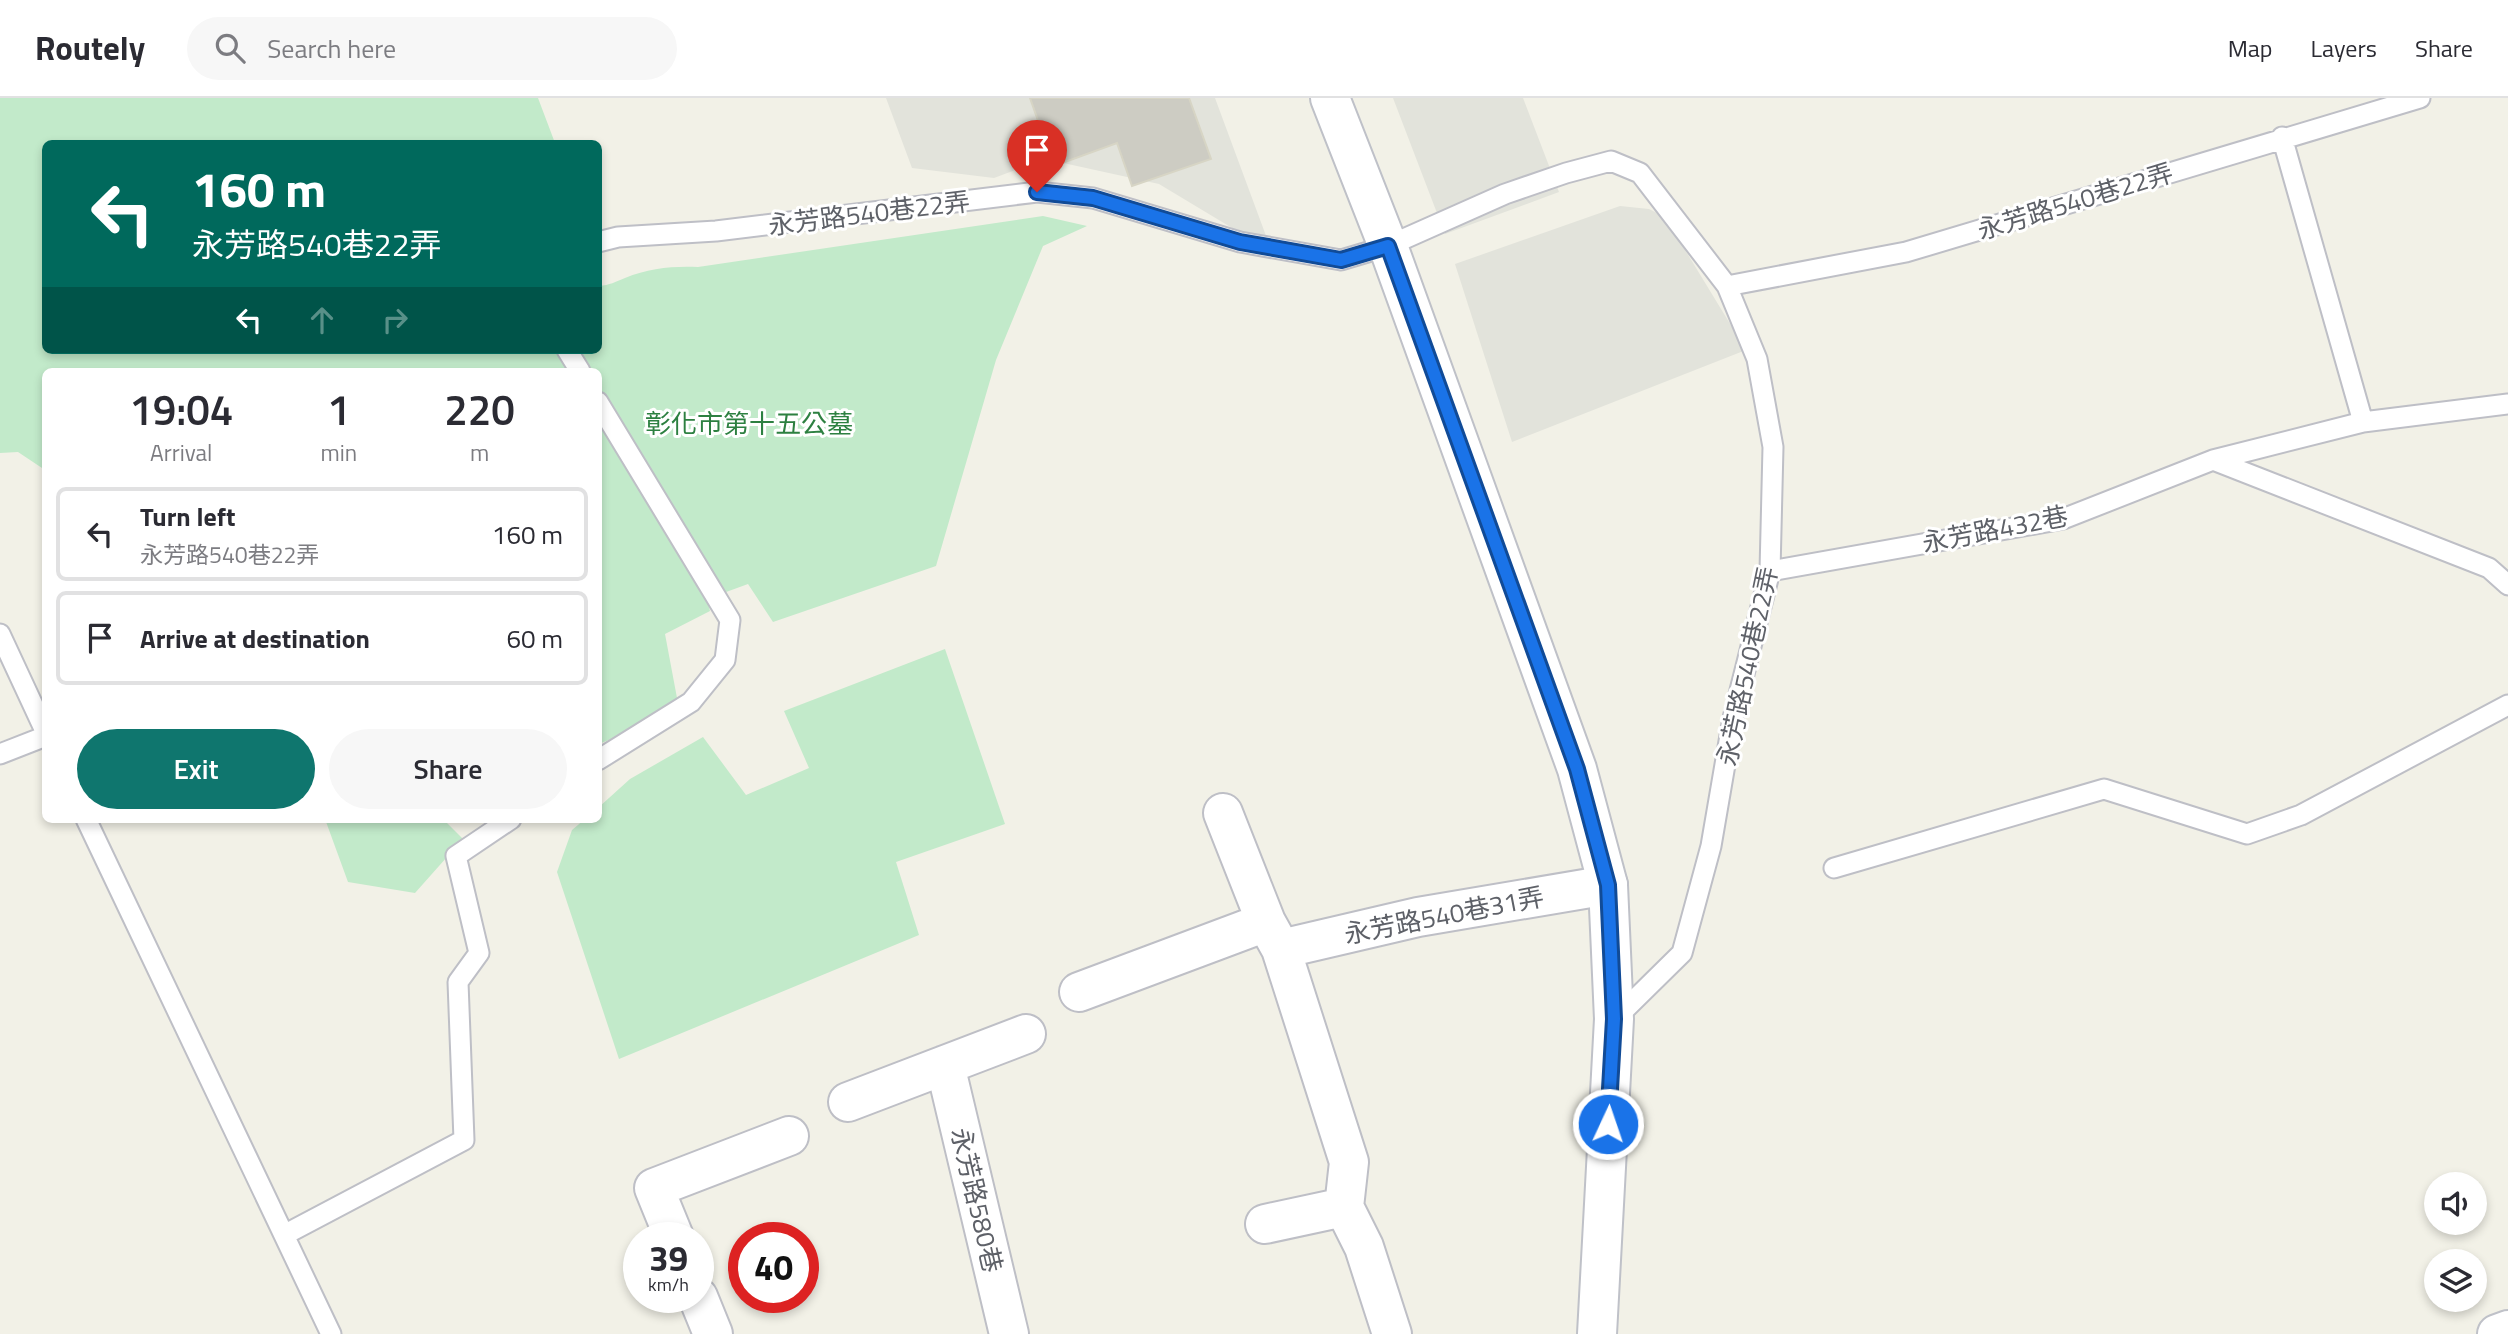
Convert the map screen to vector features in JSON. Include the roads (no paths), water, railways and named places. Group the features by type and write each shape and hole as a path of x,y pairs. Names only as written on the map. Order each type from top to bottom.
{"street":[{"path":"1330,98 1388,246 1577,769 1608,885 1614,1019 1597,1334"},
{"path":"1223,813 1274,936 1349,1162 1344,1207 1364,1247 1392,1334"},
{"name":"永芳路540巷31弄","path":"1079,992 1274,936 1418,917 1608,885"},
{"path":"848,1102 1026,1034"},
{"name":"永芳路580巷","path":"945,1065 1009,1334"},
{"path":"668,1222 654,1188 789,1136"},
{"path":"1265,1224 1344,1207"},
{"path":"704,1313 713,1334"},
{"path":"2497,1334 2508,1331"}],"lane":[{"name":"永芳路540巷22弄","path":"1727,286 1906,252 2282,137 2420,98"},
{"path":"2282,137 2363,422"},
{"name":"永芳路540巷22弄","path":"602,241 618,237 716,231 1037,192 1093,198 1240,242 1341,260 1388,246 1505,194 1566,173 1611,161 1640,173 1727,286 1757,359 1773,447 1770,571 1733,718 1711,846 1682,953 1614,1019"},
{"name":"永芳路432巷","path":"1770,571 2063,519 2213,460 2363,422 2508,404"},
{"path":"602,409 730,620 725,660 691,702 602,758"},
{"path":"2213,460 2489,568 2508,585"},
{"path":"0,634 42,726"},
{"path":"1834,868 2104,789 2247,834 2301,815 2508,705"},
{"path":"0,754 42,737"},
{"path":"88,823 331,1334"},
{"path":"284,1235 464,1140 458,982 479,953 456,856 505,823"}],"park label":[{"name":"彰化市第十五公墓","path":"749,423"}]}
